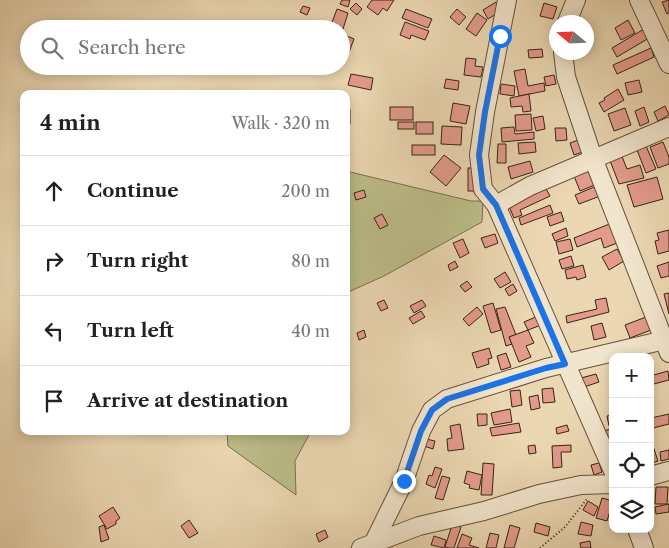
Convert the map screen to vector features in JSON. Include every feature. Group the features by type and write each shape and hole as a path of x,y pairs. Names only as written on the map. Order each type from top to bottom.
{"street":[{"path":"507,0 485,112 479,155 483,189 496,205 609,462"},
{"path":"570,15 576,0"},
{"path":"639,0 669,64"},
{"path":"367,546 404,481 421,431 432,410 447,399 546,368 667,344 593,158 566,77 564,60"},
{"path":"496,205 530,186 669,127"},
{"path":"654,475 669,471"},
{"path":"367,546 419,526 484,511 539,494 581,486 605,484"},
{"path":"638,533 644,548"}],"path":[{"path":"540,548 565,527 605,484"}],"green space":[{"path":"350,172 471,201 483,201 482,222 384,276 350,291"},
{"path":"227,435 309,435 295,461 296,495 228,446"}],"building":[{"path":"342,0 350,0 348,7 340,4"},
{"path":"372,0 394,0 387,11 383,8 378,15 367,7"},
{"path":"669,0 669,13 667,14 662,2"},
{"path":"496,2 501,11 488,19 483,10"},
{"path":"356,3 362,9 357,15 350,9"},
{"path":"544,3 557,7 554,15 549,15 549,18 540,16"},
{"path":"303,6 310,8 307,15 300,12"},
{"path":"337,9 348,13 346,20 333,20"},
{"path":"406,9 432,19 428,28 402,18"},
{"path":"457,9 466,17 459,25 450,17"},
{"path":"477,13 487,20 476,36 466,29"},
{"path":"628,20 635,33 621,40 615,28"},
{"path":"405,22 429,31 425,40 411,35 410,39 400,35"},
{"path":"644,29 649,38 617,57 612,48"},
{"path":"350,37 354,39 350,49"},
{"path":"651,48 654,57 617,74 613,65"},
{"path":"542,49 543,57 529,58 528,50"},
{"path":"466,58 476,59 475,66 483,67 481,77 464,75"},
{"path":"525,69 528,86 544,83 545,91 519,96 514,71"},
{"path":"351,74 373,78 371,90 348,85"},
{"path":"554,75 556,84 546,86 544,77"},
{"path":"446,79 459,81 458,90 444,88"},
{"path":"639,80 642,92 628,95 625,83"},
{"path":"501,84 515,86 514,96 500,94"},
{"path":"618,89 624,100 604,112 599,103"},
{"path":"529,94 531,111 523,112 522,106 511,107 510,98"},
{"path":"453,103 470,106 466,124 450,121"},
{"path":"665,106 669,115 658,121 654,112"},
{"path":"390,107 413,107 413,120 390,120"},
{"path":"644,107 649,122 640,126 635,111"},
{"path":"625,108 631,125 614,131 608,114"},
{"path":"531,114 532,130 516,131 515,115"},
{"path":"543,116 545,129 536,131 533,118"},
{"path":"398,122 414,122 414,129 398,129"},
{"path":"416,122 433,122 433,134 416,134"},
{"path":"442,126 462,127 461,145 441,144"},
{"path":"514,127 515,134 534,132 534,139 502,142 501,128"},
{"path":"555,128 566,128 567,140 556,141"},
{"path":"581,139 585,151 574,155 570,143"},
{"path":"535,142 536,152 519,154 518,143"},
{"path":"663,142 669,157 669,164 658,168 650,147"},
{"path":"498,144 506,144 506,163 497,163"},
{"path":"412,145 435,145 435,155 412,155"},
{"path":"646,146 656,169 646,173 637,150"},
{"path":"621,154 627,169 640,165 644,178 619,184 609,158"},
{"path":"444,155 461,168 446,186 430,172"},
{"path":"530,161 533,172 511,179 508,167"},
{"path":"468,168 479,168 479,191 468,191"},
{"path":"591,169 597,184 580,191 574,176"},
{"path":"657,177 663,199 634,207 627,185"},
{"path":"599,185 603,195 579,204 575,195"},
{"path":"545,187 550,196 520,210 522,215 514,218 508,204"},
{"path":"364,190 366,197 356,200 354,193"},
{"path":"550,205 553,213 521,225 519,218"},
{"path":"561,212 564,221 550,226 547,217"},
{"path":"382,214 388,225 380,229 374,218"},
{"path":"612,223 620,242 604,248 601,238 577,247 574,238"},
{"path":"566,228 568,236 555,241 552,234"},
{"path":"669,230 669,251 658,254 655,241 659,240 657,233"},
{"path":"495,234 498,243 485,248 481,238"},
{"path":"463,239 469,253 460,258 453,243"},
{"path":"570,239 573,250 559,254 556,242"},
{"path":"617,249 624,261 609,270 602,257"},
{"path":"571,256 574,266 562,269 559,260"},
{"path":"455,261 458,267 450,271 448,265"},
{"path":"669,262 669,276 661,278 657,266"},
{"path":"583,265 586,277 577,280 576,277 567,279 565,270"},
{"path":"505,272 511,282 500,288 494,279"},
{"path":"467,281 472,287 465,292 460,286"},
{"path":"513,284 517,291 509,296 505,289"},
{"path":"669,293 669,314 664,294"},
{"path":"606,298 609,312 567,323 566,316 597,309 595,300"},
{"path":"384,300 388,308 381,311 377,303"},
{"path":"422,300 426,306 414,313 410,306"},
{"path":"493,303 501,330 491,333 483,306"},
{"path":"477,307 483,314 469,326 463,319"},
{"path":"505,307 516,335 509,337 512,344 506,346 496,309"},
{"path":"421,311 425,317 413,324 409,318"},
{"path":"538,316 541,325 528,330 524,322"},
{"path":"646,317 651,330 630,338 625,325"},
{"path":"602,323 606,337 594,340 591,326"},
{"path":"364,330 366,337 359,340 357,333"},
{"path":"528,330 534,343 526,346 531,357 519,362 509,337"},
{"path":"489,348 492,358 488,359 489,364 477,368 472,353"},
{"path":"506,353 511,367 501,370 497,356"},
{"path":"668,371 669,380 654,384 654,375"},
{"path":"596,374 599,382 584,387 581,378"},
{"path":"553,388 555,402 543,403 542,389"},
{"path":"520,390 522,405 512,407 510,391"},
{"path":"538,395 540,408 531,410 529,397"},
{"path":"510,409 512,422 494,425 491,413"},
{"path":"477,414 487,414 487,425 478,426"},
{"path":"669,414 669,424 654,428 654,417"},
{"path":"519,423 521,432 492,436 490,428"},
{"path":"460,424 464,449 448,451 447,439 452,438 450,426"},
{"path":"567,425 569,431 557,434 556,428"},
{"path":"609,429 609,447 604,431"},
{"path":"426,439 435,441 433,449 424,446"},
{"path":"535,445 536,453 529,454 528,446"},
{"path":"571,445 571,452 561,452 562,467 553,468 552,446"},
{"path":"654,449 658,461 654,462"},
{"path":"669,450 669,459 661,461 660,452"},
{"path":"483,463 494,464 492,495 481,495"},
{"path":"599,463 602,472 594,475 591,465"},
{"path":"435,467 442,469 435,488 426,484 429,475 432,476"},
{"path":"467,471 482,475 479,490 469,488 470,485 464,483"},
{"path":"442,476 450,478 443,500 435,498"},
{"path":"656,487 668,487 667,504 655,504"},
{"path":"602,498 609,500 607,521 596,518"},
{"path":"588,501 598,507 594,516 583,510"},
{"path":"669,504 669,512 656,514 655,507"},
{"path":"113,507 120,518 116,521 116,524 107,529 99,516"},
{"path":"189,520 198,533 189,538 181,526"},
{"path":"581,522 593,525 591,536 578,534"},
{"path":"536,523 550,527 548,536 534,532"},
{"path":"104,525 109,539 101,542 99,527"},
{"path":"452,525 461,527 454,548 449,548 445,547"},
{"path":"510,525 520,528 514,548 504,548"},
{"path":"325,530 328,537 319,542 316,534"},
{"path":"490,533 499,535 496,548 486,548"},
{"path":"462,534 472,538 469,545 479,548 457,548"},
{"path":"434,536 446,540 444,548 431,545"},
{"path":"590,541 591,548 581,548 580,543"}],"route":[{"path":"404,481 421,431 432,410 447,399 546,368 565,364 496,205 483,189 479,155 485,112 500,36"}]}
